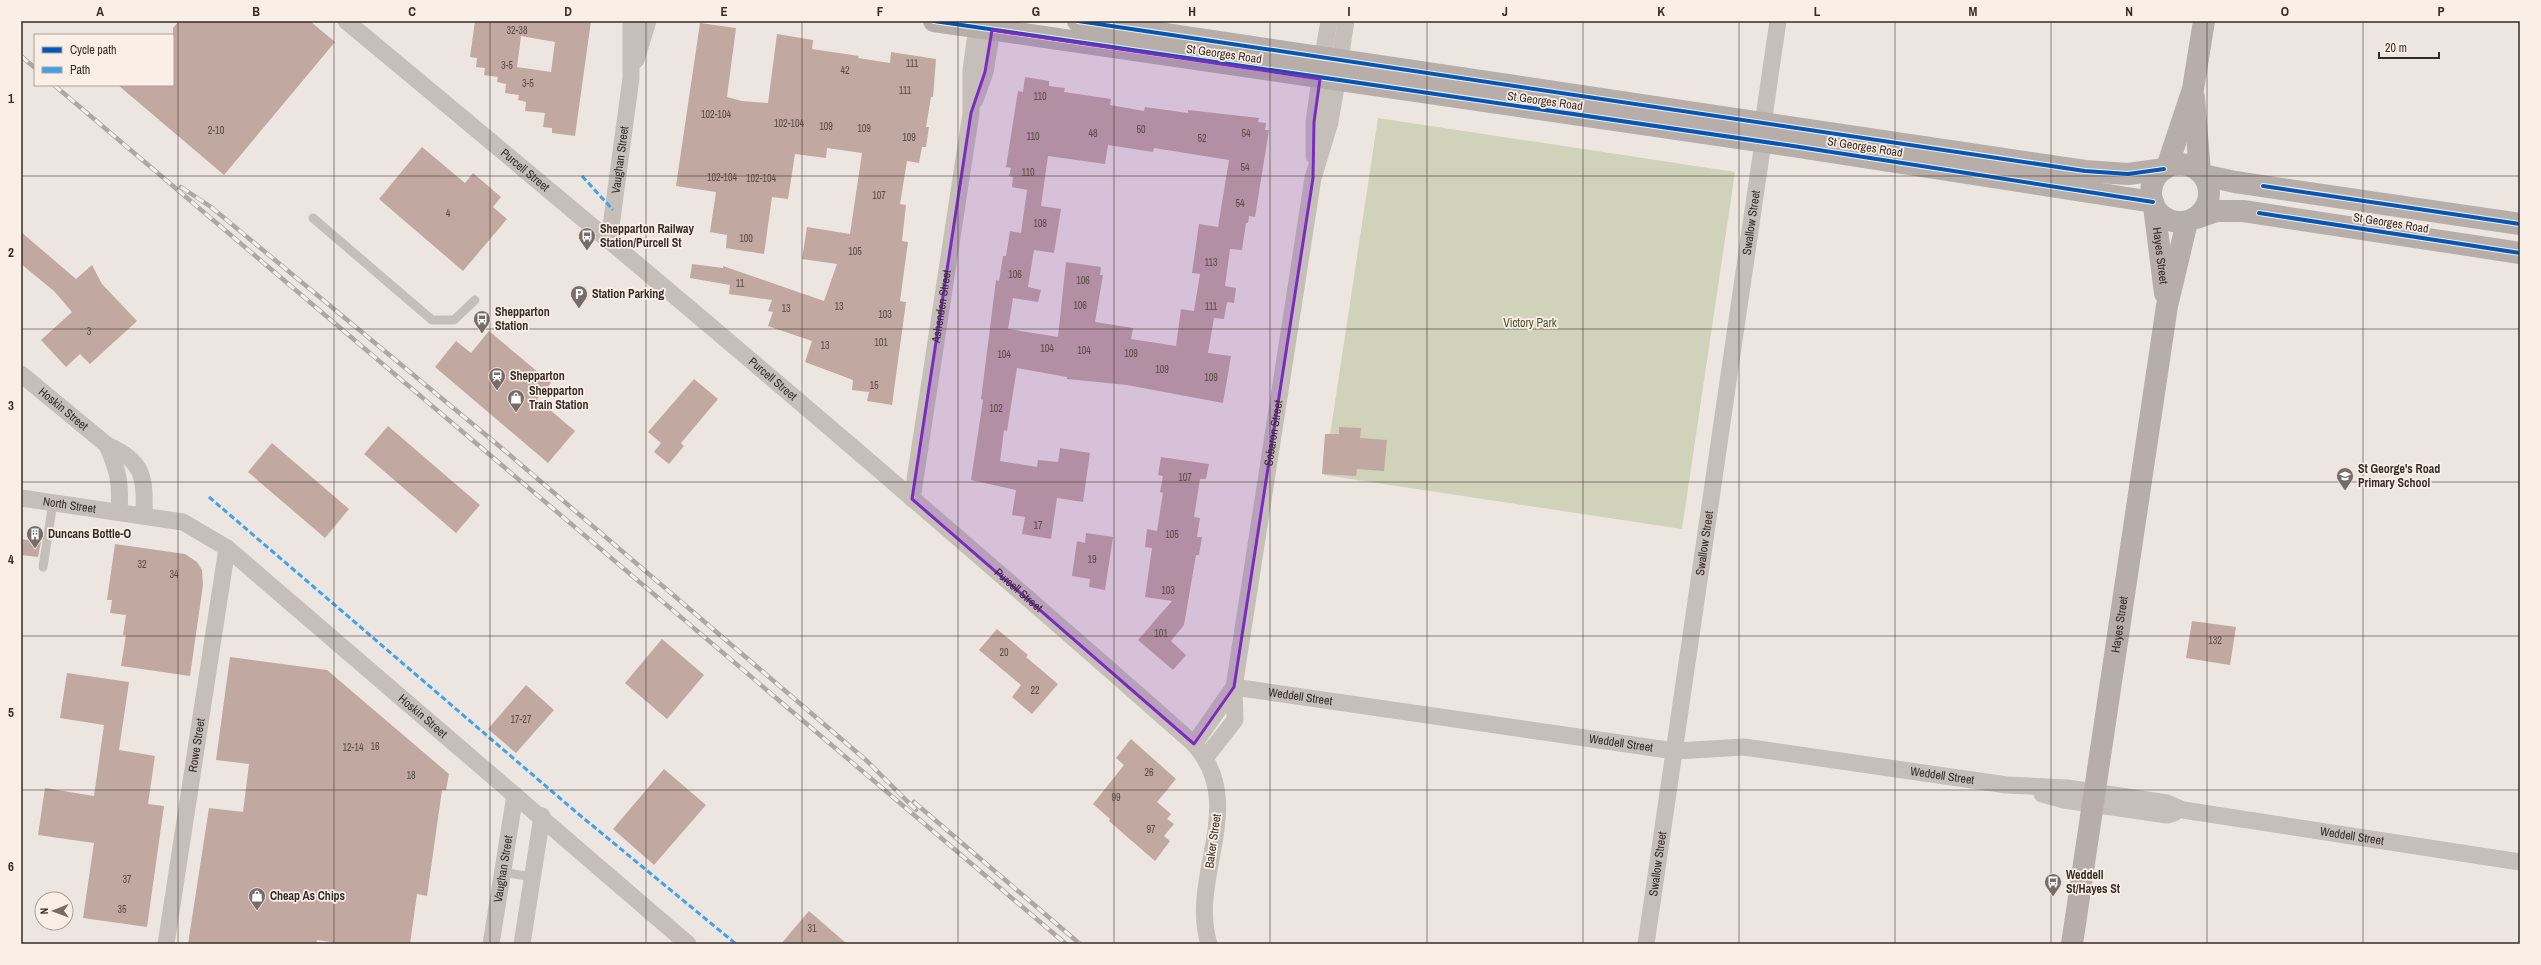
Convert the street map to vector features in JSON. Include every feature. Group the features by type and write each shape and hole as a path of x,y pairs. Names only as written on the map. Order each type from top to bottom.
{"street":[{"name":"Purcell Street","path":"346,21 609,241 912,499 1194,744"},
{"name":"Vaughan Street","path":"609,241 631,78 631,21"},
{"name":"Vaughan Street","path":"631,78 648,21"},
{"name":"St Georges Road","path":"934,21 1078,30 1137,29 1332,57 1433,73 1522,97 2091,182 2153,204"},
{"path":"1329,21 1332,57"},
{"path":"1328,80 1332,57 1346,21"},
{"name":"Swallow Street","path":"1646,944 1675,751 1778,21"},
{"path":"2193,89 2202,173 2208,184 2208,203 2192,220 2168,220 2153,204 2153,184 2166,168 2193,89 2204,21"},
{"name":"Ashenden Street","path":"912,499 971,113 985,72 985,25"},
{"path":"1134,51 1137,29"},
{"name":"St Georges Road","path":"1078,30 1134,51 1430,94 1522,97"},
{"path":"1183,58 1186,36"},
{"path":"1236,66 1240,44"},
{"path":"1430,94 1433,73"},
{"name":"Sobaron Street","path":"1206,757 1235,720 1234,688 1313,178 1330,122 1328,80"},
{"path":"2166,168 2184,164 2202,173"},
{"name":"St Georges Road","path":"2091,182 2166,168"},
{"name":"St Georges Road","path":"2202,173 2263,186 2516,223"},
{"path":"2259,213 2263,186"},
{"path":"2323,223 2328,195"},
{"name":"Hayes Street","path":"2153,204 2167,306"},
{"name":"St Georges Road","path":"2192,220 2216,211 2259,213 2514,252"},
{"name":"Hayes Street","path":"2072,944 2167,306 2192,220"},
{"path":"2514,252 2516,223"},
{"name":"Hoskin Street","path":"21,374 107,445 124,452 136,462 143,477 144,516"},
{"name":"Hoskin Street","path":"107,445 116,466 121,486 119,511 183,522 227,548 515,795 542,816 688,944"},
{"name":"North Street","path":"21,498 119,511"},
{"name":"Rowe Street","path":"166,944 227,548"},
{"name":"Sobaron Street","path":"1194,744 1234,688"},
{"name":"Weddell Street","path":"1234,688 1675,751 1744,747 2007,785 2064,800 2094,798 2167,815 2183,810 2520,862"},
{"name":"Baker Street","path":"1194,744 1206,757 1216,781 1218,795 1206,894 1206,933 1210,944"},
{"name":"Vaughan Street","path":"491,944 515,795"},
{"path":"522,944 542,816"}],"lane":[{"path":"313,218 432,320 454,320 475,300"},
{"path":"43,567 53,502"},
{"path":"502,872 532,877"}],"highlighted area":[{"path":"992,30 1320,79 1314,122 1313,178 1234,687 1194,744 912,499 971,113 985,72"}],"green space":[{"name":"Victory Park","path":"1378,118 1735,172 1682,529 1324,475"}],"building":[{"path":"179,21 310,21 335,42 224,175 119,86 174,86 173,28"},
{"path":"475,21 591,21 575,136 552,133 552,128 543,127 545,113 525,111 526,102 518,100 519,95 505,93 506,84 497,82 498,77 484,75 485,68 476,67 477,58 470,57","holes":["521,36 555,42 551,72 517,67"]},
{"path":"700,23 736,28 727,97 742,101 768,103 777,34 813,40 812,49 859,56 858,58 890,63 891,52 936,59 933,97 931,97 926,127 929,127 926,147 922,147 919,163 907,161 900,204 906,205 902,241 908,242 900,301 906,302 892,405 867,401 869,392 852,390 853,380 805,362 812,341 768,326 773,312 768,311 772,300 729,294 730,285 690,278 692,264 723,268 723,266 824,301 837,264 802,259 807,227 850,234 862,153 827,148 826,158 795,154 788,199 772,197 764,254 726,248 727,235 710,232 716,192 676,186"},
{"path":"1025,77 1049,81 1049,86 1065,88 1064,92 1111,99 1110,105 1144,111 1145,107 1188,113 1188,110 1259,118 1258,122 1266,123 1265,130 1269,130 1255,217 1249,216 1248,223 1246,223 1242,250 1230,249 1225,286 1236,288 1234,303 1227,302 1224,319 1214,318 1208,353 1231,356 1223,403 1127,385 1067,379 1067,377 1017,368 1007,431 1004,430 1000,461 1037,467 1038,460 1058,462 1060,448 1090,453 1083,502 1057,498 1051,539 1022,534 1025,517 1012,515 1016,490 971,480 983,400 981,399 996,280 999,281 1003,256 1006,256 1010,231 1021,233 1027,190 1012,187 1013,177 1009,176 1011,168 1006,167 1018,91 1023,92","holes":["1108,145 1153,152 1154,148 1229,160 1218,227 1199,224 1192,273 1200,274 1194,311 1181,309 1176,346 1131,339 1133,328 1095,322 1103,275 1100,275 1101,267 1066,262 1058,337 1008,329 1013,298 1038,302 1041,290 1028,287 1034,250 1054,253 1061,209 1041,206 1048,156 1105,164"]},
{"path":"422,147 465,183 473,173 501,197 493,207 507,219 463,271 379,199"},
{"path":"21,232 76,279 92,265 102,284 137,321 90,364 80,354 66,367 41,340 72,312 54,291 21,264"},
{"name":"Shepparton","path":"489,331 551,383 537,399 575,431 548,463 435,367 456,341 471,353"},
{"path":"694,379 718,399 681,443 684,446 669,464 654,452 661,443 648,432"},
{"path":"388,426 480,505 456,533 364,454"},
{"path":"1339,427 1361,428 1360,438 1387,440 1384,471 1357,469 1356,476 1322,474 1325,434 1339,434"},
{"path":"272,443 349,509 325,538 248,472"},
{"path":"1161,457 1209,464 1206,479 1200,479 1194,517 1200,518 1197,537 1202,537 1199,555 1196,555 1184,625 1171,641 1186,655 1173,670 1138,640 1172,601 1145,597 1152,548 1145,547 1147,529 1157,531 1163,493 1160,492 1163,476 1158,475"},
{"path":"1086,533 1113,537 1105,590 1089,587 1090,579 1072,576 1077,541 1085,543"},
{"name":"Duncans Bottle-O","path":"21,539 41,542 38,557 21,555"},
{"path":"115,544 185,554 197,562 202,570 203,585 190,676 121,666 126,635 123,635 126,615 110,613 112,600 107,600"},
{"path":"2192,621 2236,627 2230,665 2186,658"},
{"path":"997,629 1028,655 1026,657 1058,684 1032,714 1012,697 1021,685 979,650"},
{"path":"662,639 704,675 667,719 625,683"},
{"path":"230,657 327,670 449,774 446,790 442,790 427,896 417,894 410,944 344,944 317,940 316,944 188,944 209,808 243,812 249,764 216,760"},
{"path":"67,673 129,682 119,750 155,756 148,804 164,806 147,927 83,918 94,843 38,835 45,788 94,796 104,725 60,718"},
{"path":"526,685 554,710 516,753 488,729"},
{"path":"1131,739 1176,779 1157,802 1171,814 1167,819 1174,824 1164,836 1170,841 1155,861 1109,821 1110,819 1093,804 1124,765 1116,758"},
{"path":"664,769 706,805 654,865 613,829"},
{"path":"809,911 847,944 781,944"}],"railway":[{"path":"21,56 34,67"},
{"path":"55,86 1066,944"},
{"path":"181,187 211,207 504,450 867,761 916,810"},
{"path":"914,802 1080,944"}],"marked path":[{"path":"582,176 613,210"},
{"path":"209,497 576,812 736,944"}],"cycle path":[{"path":"934,21 1793,146 2153,202"},
{"path":"1078,21 2085,171 2128,174 2164,169"},
{"path":"2263,186 2520,224"},
{"path":"2259,213 2520,253"}],"place":[{"name":"Shepparton Railway Station/Purcell St","path":"587,251"},
{"name":"Station Parking","path":"579,309"},
{"name":"Shepparton Station","path":"482,334"},
{"name":"Shepparton","path":"497,391"},
{"name":"Shepparton Train Station","path":"516,413"},
{"name":"St George's Road Primary School","path":"2345,491"},
{"name":"Duncans Bottle-O","path":"35,549"},
{"name":"Weddell St/Hayes St","path":"2053,897"},
{"name":"Cheap As Chips","path":"257,911"}]}
